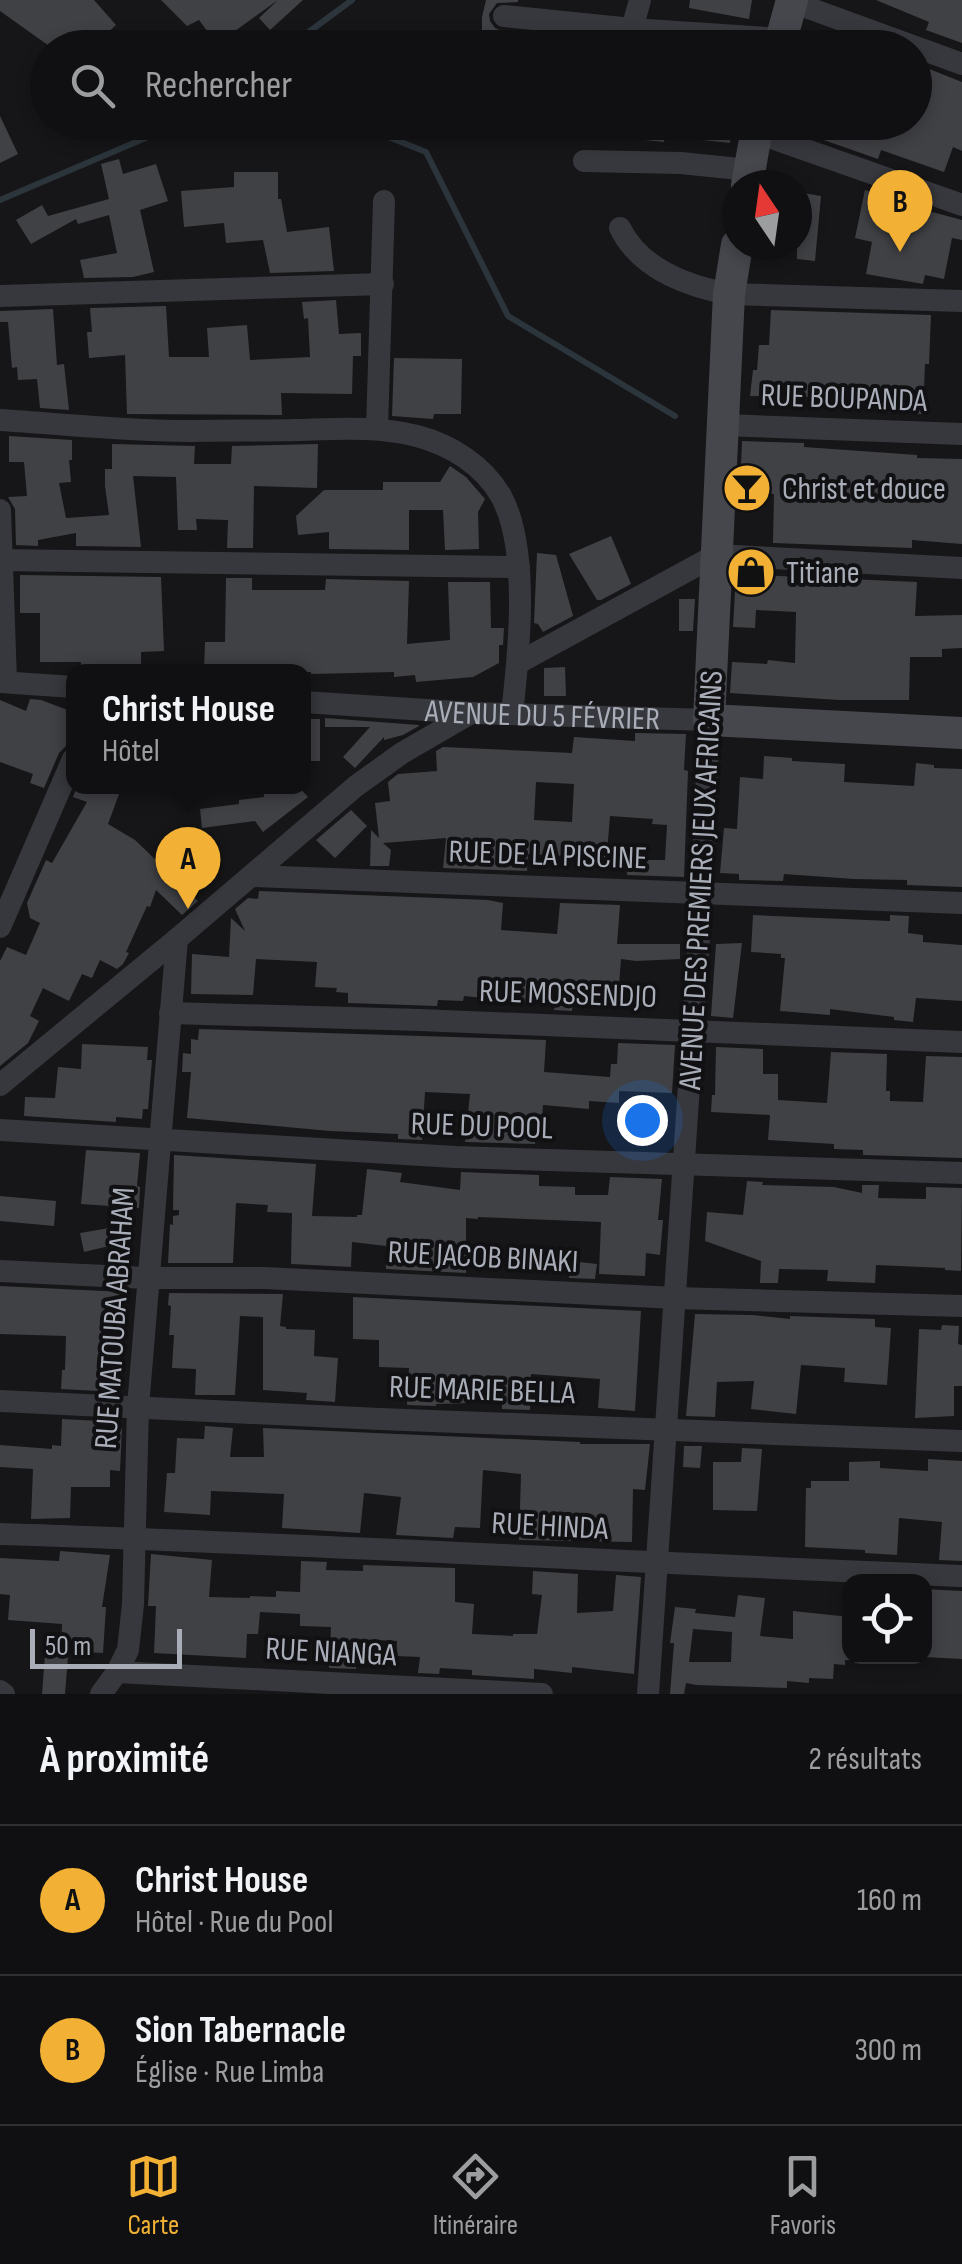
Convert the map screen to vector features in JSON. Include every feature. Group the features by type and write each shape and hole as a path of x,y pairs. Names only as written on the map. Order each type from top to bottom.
{"street":[{"path":"632,29 640,0"},
{"path":"784,30 792,1 870,30"},
{"path":"504,16 642,30"},
{"path":"932,53 962,64"},
{"path":"749,170 754,140"},
{"path":"790,140 962,205"},
{"path":"584,161 681,163 722,172"},
{"path":"377,429 384,201"},
{"path":"620,228 631,245 655,267 686,284 729,294 962,301"},
{"name":"AVENUE DES PREMIERS JEUX AFRICAINS","path":"648,1694 702,892 729,294 735,260"},
{"path":"0,296 383,284"},
{"path":"0,420 184,430 377,429 420,437 464,456 483,471 500,493 513,521 519,567 518,663 512,713"},
{"name":"RUE BOUPANDA","path":"724,424 962,434"},
{"path":"0,510 3,682 66,686"},
{"path":"518,663 716,555 962,568"},
{"path":"1,560 519,567"},
{"name":"AVENUE DU 5 FÉVRIER","path":"311,702 962,733"},
{"path":"0,1085 372,775 473,712"},
{"path":"0,928 66,775"},
{"name":"RUE DE LA PISCINE","path":"251,876 962,904"},
{"name":"RUE MATOUBA ABRAHAM","path":"100,1694 128,1650 133,1604 138,1406 178,939"},
{"name":"RUE MOSSENDJO","path":"170,1013 962,1042"},
{"name":"RUE DU POOL","path":"0,1130 454,1158 962,1173"},
{"name":"RUE JACOB BINAKI","path":"0,1271 962,1306"},
{"name":"RUE MARIE BELLA","path":"0,1401 962,1440"},
{"name":"RUE HINDA","path":"0,1534 372,1547 962,1576"},
{"name":"RUE NIANGA","path":"117,1672 542,1694"}],"building":[{"path":"0,0 94,0 116,25 111,30 30,32 0,11"},
{"path":"161,0 278,0 236,30 206,30 199,20 187,26"},
{"path":"278,0 303,0 270,30 259,18"},
{"path":"486,0 518,0 497,3 489,14 490,21 500,30 482,30"},
{"path":"690,0 752,0 749,19 689,8"},
{"path":"876,0 962,0 962,43 926,30 929,22"},
{"path":"932,70 962,82 962,151 953,147 944,172 881,150 878,159 824,140 932,140"},
{"path":"0,116 18,154 0,163"},
{"path":"119,159 123,174 156,164 168,201 140,210 154,272 133,277 84,278 80,260 117,253 109,215 78,224 76,219 31,244 16,220 42,205 48,216 109,199 101,164"},
{"path":"234,172 278,172 278,199 287,232 329,227 334,271 270,273 263,240 226,243 224,223 184,227 181,191 234,187"},
{"path":"865,190 962,220 962,240 952,238 944,279 925,275 923,284 866,274 872,242 855,238"},
{"path":"812,194 821,196 815,261 806,260 812,260"},
{"path":"336,300 339,334 361,333 361,356 353,356 352,394 281,393 282,415 127,414 125,355 89,358 90,308 166,306 169,357 209,357 207,328 247,325 250,360 310,357 308,318 304,319 302,302"},
{"path":"53,309 57,365 64,364 69,410 40,408 37,379 18,380 17,367 12,368 8,322 0,322 0,311"},
{"path":"771,310 931,315 923,414 877,412 878,399 750,396 759,345 769,345"},
{"path":"394,358 462,359 461,414 434,414 433,419 392,416"},
{"path":"9,436 72,440 71,482 59,483 66,518 109,515 105,469 112,469 112,444 195,446 194,464 231,464 232,446 318,444 317,488 254,486 253,548 227,548 228,520 196,519 197,530 178,530 176,477 133,476 141,547 76,546 76,533 38,540 38,546 16,545 15,509 8,497 27,496 24,462 9,462"},
{"path":"742,441 804,443 804,447 962,459 962,544 912,540 912,548 773,543 774,494 740,492"},
{"path":"450,466 485,499 478,512 479,549 445,550 443,510 409,510 409,550 329,549 329,532 298,535 296,516 324,490 383,490 383,482 440,482"},
{"path":"611,536 631,584 597,600 569,554"},
{"path":"537,553 556,555 573,616 543,632 534,623"},
{"path":"736,574 917,582 915,616 962,615 962,648 942,649 942,657 910,657 909,700 730,693 732,662 795,663 796,612 756,610 755,628 733,627"},
{"path":"20,575 161,577 164,651 141,652 141,664 40,662 40,613 20,613"},
{"path":"226,578 252,578 252,590 325,590 326,579 409,581 407,644 450,640 448,582 490,582 491,628 504,628 499,663 473,677 416,682 415,675 394,677 394,672 311,674 311,664 204,664 205,642 225,642"},
{"path":"679,599 695,599 693,631 679,631"},
{"path":"565,667 566,696 544,696 544,668"},
{"path":"30,699 66,709 66,746 44,788 30,783 33,774 0,762 0,700 26,711"},
{"path":"325,718 419,726 403,735 384,737 355,768 343,757 370,727 325,727"},
{"path":"311,719 320,719 320,761 311,761"},
{"path":"635,733 686,734 684,877 627,875 627,860 665,860 667,825 652,824 653,819 610,816 606,865 580,863 581,857 528,854 527,871 443,868 446,838 383,843 391,850 389,866 370,866 371,830 379,838 375,803 390,801 388,782 398,774 437,771 436,751 443,747 572,753 574,737 635,741","holes":["536,782 574,784 572,822 534,820"]},
{"path":"764,756 845,764 844,782 914,786 916,763 962,769 962,887 784,874 783,881 739,880 739,874 720,873 724,828 737,829 740,777 763,779"},
{"path":"119,794 108,824 135,840 161,865 168,857 187,875 179,883 198,901 182,915 156,890 123,964 117,969 100,960 92,978 82,974 69,1001 43,988 30,1016 39,1021 28,1043 0,1066 0,961 7,947 26,955 40,923 30,918 27,903 46,860 52,863 87,802 73,797"},
{"path":"264,794 308,797 263,832 255,821 202,828 200,809"},
{"path":"351,810 367,826 335,858 316,840"},
{"path":"259,891 488,900 503,903 501,930 557,934 560,903 620,905 617,944 680,944 680,959 621,959 619,985 574,983 572,1011 554,1010 555,1005 464,996 463,1001 438,1000 437,1006 348,1003 348,993 315,987 317,962 256,959 253,995 191,994 192,954 229,957 231,918 245,931 235,909 248,898 258,899"},
{"path":"753,915 890,921 890,915 909,916 908,933 923,935 923,942 962,945 962,1001 916,998 913,1022 830,1009 830,1015 780,1011 785,958 781,954 751,952"},
{"path":"742,943 733,1018 711,1016 716,944"},
{"path":"199,1029 546,1040 544,1072 610,1077 611,1064 617,1064 618,1043 675,1045 672,1093 619,1091 619,1103 589,1101 589,1109 543,1105 541,1140 535,1140 535,1144 465,1142 470,1094 425,1092 422,1140 398,1139 398,1134 187,1118 191,1072 182,1072 183,1053 191,1054 191,1039 198,1040"},
{"path":"82,1044 148,1047 147,1060 152,1060 148,1109 143,1109 142,1119 116,1117 116,1122 24,1116 25,1097 55,1098 58,1067 81,1069"},
{"path":"716,1047 763,1049 763,1074 778,1074 778,1100 827,1103 831,1052 887,1054 886,1091 890,1091 890,1101 923,1102 926,1056 962,1057 962,1158 863,1155 863,1150 834,1149 834,1144 768,1140 770,1115 711,1112"},
{"path":"86,1150 140,1153 139,1208 81,1204"},
{"path":"174,1155 316,1164 312,1216 362,1215 367,1169 402,1173 400,1182 460,1190 461,1172 539,1175 539,1186 575,1187 575,1195 608,1195 610,1177 662,1179 660,1255 646,1253 645,1276 599,1274 601,1222 478,1217 466,1218 466,1273 386,1269 386,1246 352,1242 351,1267 291,1264 292,1213 267,1212 268,1205 236,1203 233,1263 168,1263 170,1224 173,1225 173,1216 179,1215 179,1210 173,1210"},
{"path":"747,1181 834,1187 862,1193 862,1185 879,1185 878,1198 926,1199 926,1187 962,1188 961,1271 876,1265 875,1283 827,1281 828,1270 779,1269 778,1283 760,1283 761,1261 705,1241 707,1212 743,1215"},
{"path":"0,1196 56,1201 54,1226 0,1221"},
{"path":"127,1225 126,1249 105,1247 84,1252 80,1233"},
{"path":"571,1261 597,1264 595,1279 569,1278"},
{"path":"0,1286 124,1292 122,1361 99,1361 98,1391 61,1389 66,1336 0,1334"},
{"path":"169,1293 283,1294 280,1326 315,1330 314,1356 338,1358 335,1402 306,1400 307,1393 263,1390 263,1317 240,1316 235,1395 195,1395 196,1369 172,1368 174,1335 169,1335"},
{"path":"353,1297 641,1311 635,1411 598,1408 600,1379 531,1374 530,1410 502,1409 502,1398 469,1398 469,1403 436,1406 407,1405 409,1368 379,1367 379,1340 353,1339"},
{"path":"695,1314 875,1319 875,1327 891,1328 887,1385 844,1382 845,1368 801,1365 796,1414 751,1409 754,1381 717,1382 715,1417 686,1416"},
{"path":"942,1325 959,1326 958,1344 962,1345 962,1386 954,1386 954,1416 915,1418 919,1329 941,1330"},
{"path":"62,1419 120,1422 120,1471 110,1470 110,1487 71,1487 70,1518 31,1519 33,1469 0,1467 0,1445 52,1449 52,1445 61,1446"},
{"path":"205,1426 233,1428 230,1457 264,1457 263,1428 650,1444 645,1490 633,1489 632,1542 519,1540 521,1474 483,1470 480,1528 455,1527 453,1538 396,1535 401,1497 364,1493 360,1533 282,1528 284,1494 211,1491 210,1515 164,1512 167,1473 175,1473 177,1438 204,1439"},
{"path":"684,1446 702,1446 700,1468 683,1467"},
{"path":"742,1448 762,1449 757,1511 713,1510 713,1462 741,1462"},
{"path":"928,1459 962,1461 962,1561 939,1560 942,1522 899,1518 897,1555 805,1547 806,1488 811,1488 811,1481 849,1481 849,1462 880,1461 880,1468 928,1471"},
{"path":"60,1551 110,1555 102,1607 106,1607 103,1653 61,1651 62,1624 8,1620 10,1595 0,1594 0,1558 59,1561"},
{"path":"151,1554 212,1560 209,1597 276,1597 276,1591 300,1592 301,1561 327,1562 326,1570 363,1571 363,1565 455,1568 455,1602 474,1604 472,1634 513,1636 537,1634 542,1595 532,1594 533,1571 578,1574 577,1613 613,1611 616,1575 641,1577 634,1674 572,1667 572,1673 534,1669 534,1679 472,1675 472,1670 440,1668 439,1674 418,1673 420,1657 396,1656 397,1641 356,1639 356,1669 329,1668 331,1627 300,1626 300,1614 260,1612 258,1634 247,1634 246,1658 154,1653 156,1606 148,1606"},
{"path":"932,1589 962,1591 962,1659 932,1657"},
{"path":"738,1595 765,1598 760,1636 793,1639 793,1611 842,1616 845,1665 834,1664 833,1679 787,1681 787,1688 686,1683 684,1694 670,1694 675,1607 696,1609 695,1613 735,1617","holes":["693,1629 732,1632 731,1662 689,1662"]},
{"path":"45,1655 68,1657 65,1694 42,1694"}],"waterway":[{"path":"311,30 352,0"},
{"path":"0,200 141,140"},
{"path":"396,140 426,152 508,316 675,416"}],"place":[{"name":"Sion Tabernacle","path":"900,252"},
{"name":"Christ et douce","path":"747,488"},
{"name":"Titiane","path":"751,572"},
{"name":"Christ House","path":"188,909"}]}
